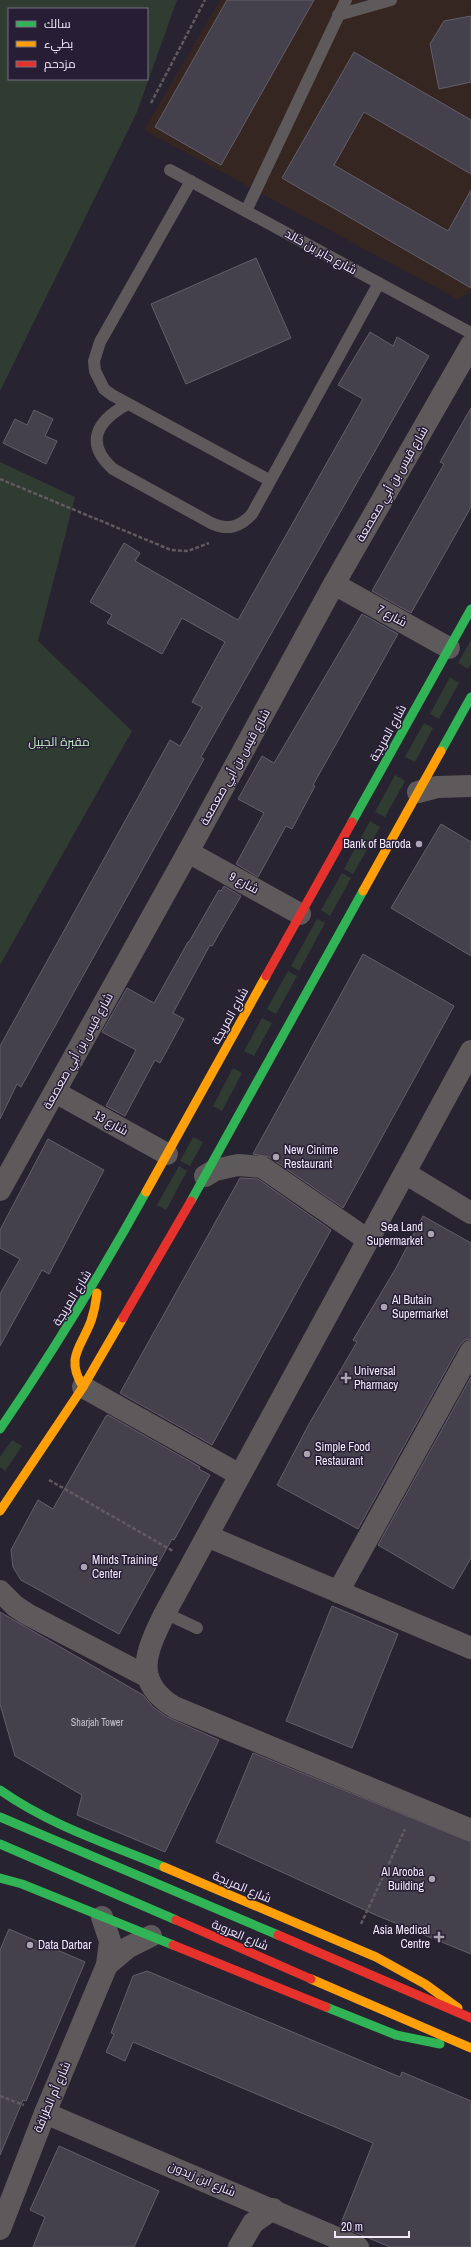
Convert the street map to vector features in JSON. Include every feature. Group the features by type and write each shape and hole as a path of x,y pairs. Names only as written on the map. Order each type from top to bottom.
{"main road":[{"name":"شارع المريجة","path":"0,1429 46,1362 97,1280 471,609"},
{"path":"0,1511 21,1477 83,1387 205,1176 471,698"},
{"path":"83,1387 76,1376 73,1366 74,1355 93,1314 97,1294 97,1280"},
{"name":"شارع المريجة","path":"0,1790 17,1802 46,1817 351,1946 401,1970 425,1984 470,2017"},
{"name":"شارع العروبة","path":"0,1817 470,2017"},
{"name":"شارع العروبة","path":"0,1844 468,2047"},
{"path":"0,1878 22,1884 396,2035 419,2041 468,2047"}],"street":[{"name":"شارع قيس بن أبي صعصعة","path":"0,1190 188,852 334,584 471,345"},
{"name":"شارع 7","path":"334,584 449,648"},
{"path":"418,792 437,787 471,786"},
{"name":"شارع 9","path":"188,852 300,914"},
{"path":"471,1051 463,1087 405,1173 368,1240 165,1613 148,1649 146,1668 153,1690 163,1700 174,1707 471,1830"},
{"name":"شارع 13","path":"55,1092 168,1154"},
{"path":"205,1176 215,1170 238,1164 262,1167 368,1240"},
{"path":"405,1173 471,1213"},
{"path":"338,1592 471,1351"},
{"path":"83,1387 240,1475"},
{"path":"207,1536 471,1648"},
{"path":"0,1591 15,1606 27,1614 148,1677"},
{"name":"شارع أم الطرافة","path":"0,2229 45,2113 107,1965 110,1941 102,1917"},
{"name":"شارع أم الطرافة","path":"107,1965 127,1948 151,1936"},
{"name":"شارع ابن زيدون","path":"45,2113 273,2209 358,2247"},
{"path":"239,2247 253,2223 273,2209"}],"lane":[{"path":"246,211 346,0"},
{"path":"338,15 391,0"},
{"name":"شارع جابر بن خالد","path":"170,170 471,333"},
{"path":"191,181 96,351 95,366 99,380 112,395 126,405 269,480"},
{"path":"126,405 106,417 100,427 97,439 98,451 104,461 113,469 219,527 226,528 236,526 245,521 252,514 269,480 379,283"},
{"path":"165,1613 197,1628"},
{"path":"0,1892 22,1884"}],"path":[{"path":"151,103 205,0"},
{"path":"0,479 171,550 188,551 199,548 210,543 226,528"},
{"path":"51,1476 48,1481 193,1562"},
{"path":"351,1946 415,1807"}],"shaded area":[{"path":"220,0 471,0 471,292 457,299 144,130"}],"green space":[{"path":"0,0 177,0 137,112 0,391"},
{"name":"مقبرة الجبيل","path":"0,462 75,497 38,641 132,731 0,965"},
{"path":"471,640 471,664 468,669 458,663"},
{"path":"450,677 459,683 439,719 430,714"},
{"path":"424,723 433,728 415,762 405,757"},
{"path":"395,775 405,781 385,817 375,812"},
{"path":"370,821 380,827 353,874 344,869"},
{"path":"342,873 351,878 330,916 321,910"},
{"path":"317,919 325,923 299,971 291,966"},
{"path":"288,971 297,976 276,1014 267,1009"},
{"path":"262,1018 272,1023 254,1056 244,1051"},
{"path":"233,1068 242,1073 222,1111 213,1106"},
{"path":"193,1137 203,1142 190,1166 180,1161"},
{"path":"179,1166 187,1171 166,1210 157,1205"},
{"path":"12,1440 22,1446 5,1471 0,1467 0,1457"}],"building":[{"path":"227,0 314,0 221,165 155,127"},
{"path":"471,16 471,82 439,89 430,44 444,21"},
{"path":"354,52 471,120 471,174 364,112 334,165 448,231 471,190 471,288 282,178"},
{"path":"256,258 291,338 186,384 151,304"},
{"path":"370,332 393,346 397,337 429,356 201,757 204,759 21,1087 17,1084 0,1119 0,1046 170,740 180,746 202,707 192,702 225,642 182,618 162,654 107,623 112,615 90,602 124,543 140,553 135,561 238,620 363,399 338,385"},
{"path":"471,408 471,507 411,613 372,591 444,464 440,462"},
{"path":"34,410 53,419 45,436 57,441 46,464 3,443 15,419 27,425"},
{"path":"362,614 398,634 313,785 315,786 292,829 286,826 258,877 236,864 264,813 238,799 262,756 274,763"},
{"path":"441,824 471,842 471,956 391,908"},
{"path":"224,886 241,896 212,946 210,945 173,1013 184,1019 160,1063 155,1060 125,1116 106,1106 136,1050 102,1032 127,988 154,1003 219,890 221,891"},
{"path":"363,954 454,1006 343,1208 269,1157 253,1154"},
{"path":"48,1139 104,1170 49,1274 42,1270 0,1346 0,1294 20,1259 0,1248 0,1230"},
{"path":"240,1178 258,1179 331,1230 212,1445 120,1393"},
{"path":"423,1216 471,1243 471,1339 465,1340 460,1345 358,1529 277,1485 309,1424 357,1342 353,1340 396,1268"},
{"path":"471,1377 471,1558 453,1589 378,1545"},
{"path":"108,1415 200,1467 199,1469 210,1475 119,1634 21,1580 13,1567 11,1550 38,1500 53,1509 106,1416"},
{"path":"332,1606 398,1634 352,1748 286,1721"},
{"path":"0,1612 143,1695 153,1707 167,1717 219,1740 165,1852 77,1815 82,1795 15,1756 0,1704"},
{"path":"253,1753 471,1842 471,1954 378,1916 216,1842"},
{"path":"9,1929 85,1962 26,2101 23,2100 0,2155 0,1950"},
{"path":"147,1971 400,2077 402,2072 471,2101 471,2247 390,2247 340,2226 373,2143 133,2042 125,2061 106,2052 114,2034 111,2033 133,1976"},
{"path":"59,2146 159,2191 134,2247 33,2247 45,2217 30,2210"}],"traffic: fast":[{"path":"352,822 471,609"},
{"path":"441,751 471,697"},
{"path":"191,1201 363,891"},
{"path":"0,1429 76,1312 146,1192"},
{"path":"0,1790 39,1814 59,1824 164,1867"},
{"path":"0,1817 278,1935"},
{"path":"0,1844 176,1920"},
{"path":"0,1878 22,1884 173,1945"},
{"path":"326,2007 396,2035 440,2044"}],"traffic: slow":[{"path":"363,891 441,751"},
{"path":"146,1192 266,976"},
{"path":"83,1387 75,1368 76,1353 91,1321 97,1293"},
{"path":"0,1511 83,1387 123,1318"},
{"path":"164,1867 376,1957 425,1984 458,2008"},
{"path":"311,1979 471,2048"}],"traffic: jam":[{"path":"266,976 352,822"},
{"path":"123,1318 191,1201"},
{"path":"176,1920 311,1979"},
{"path":"278,1935 471,2018"},
{"path":"173,1945 326,2007"}],"place":[{"name":"Bank of Baroda","path":"419,844"},
{"name":"New Cinime Restaurant","path":"276,1157"},
{"name":"Sea Land Supermarket","path":"431,1234"},
{"name":"Al Butain Supermarket","path":"384,1307"},
{"name":"Universal Pharmacy","path":"346,1378"},
{"name":"Simple Food Restaurant","path":"307,1454"},
{"name":"Minds Training Center","path":"84,1567"},
{"name":"Al Arooba Building","path":"432,1879"},
{"name":"Asia Medical Centre","path":"439,1937"},
{"name":"Data Darbar","path":"30,1945"}]}
